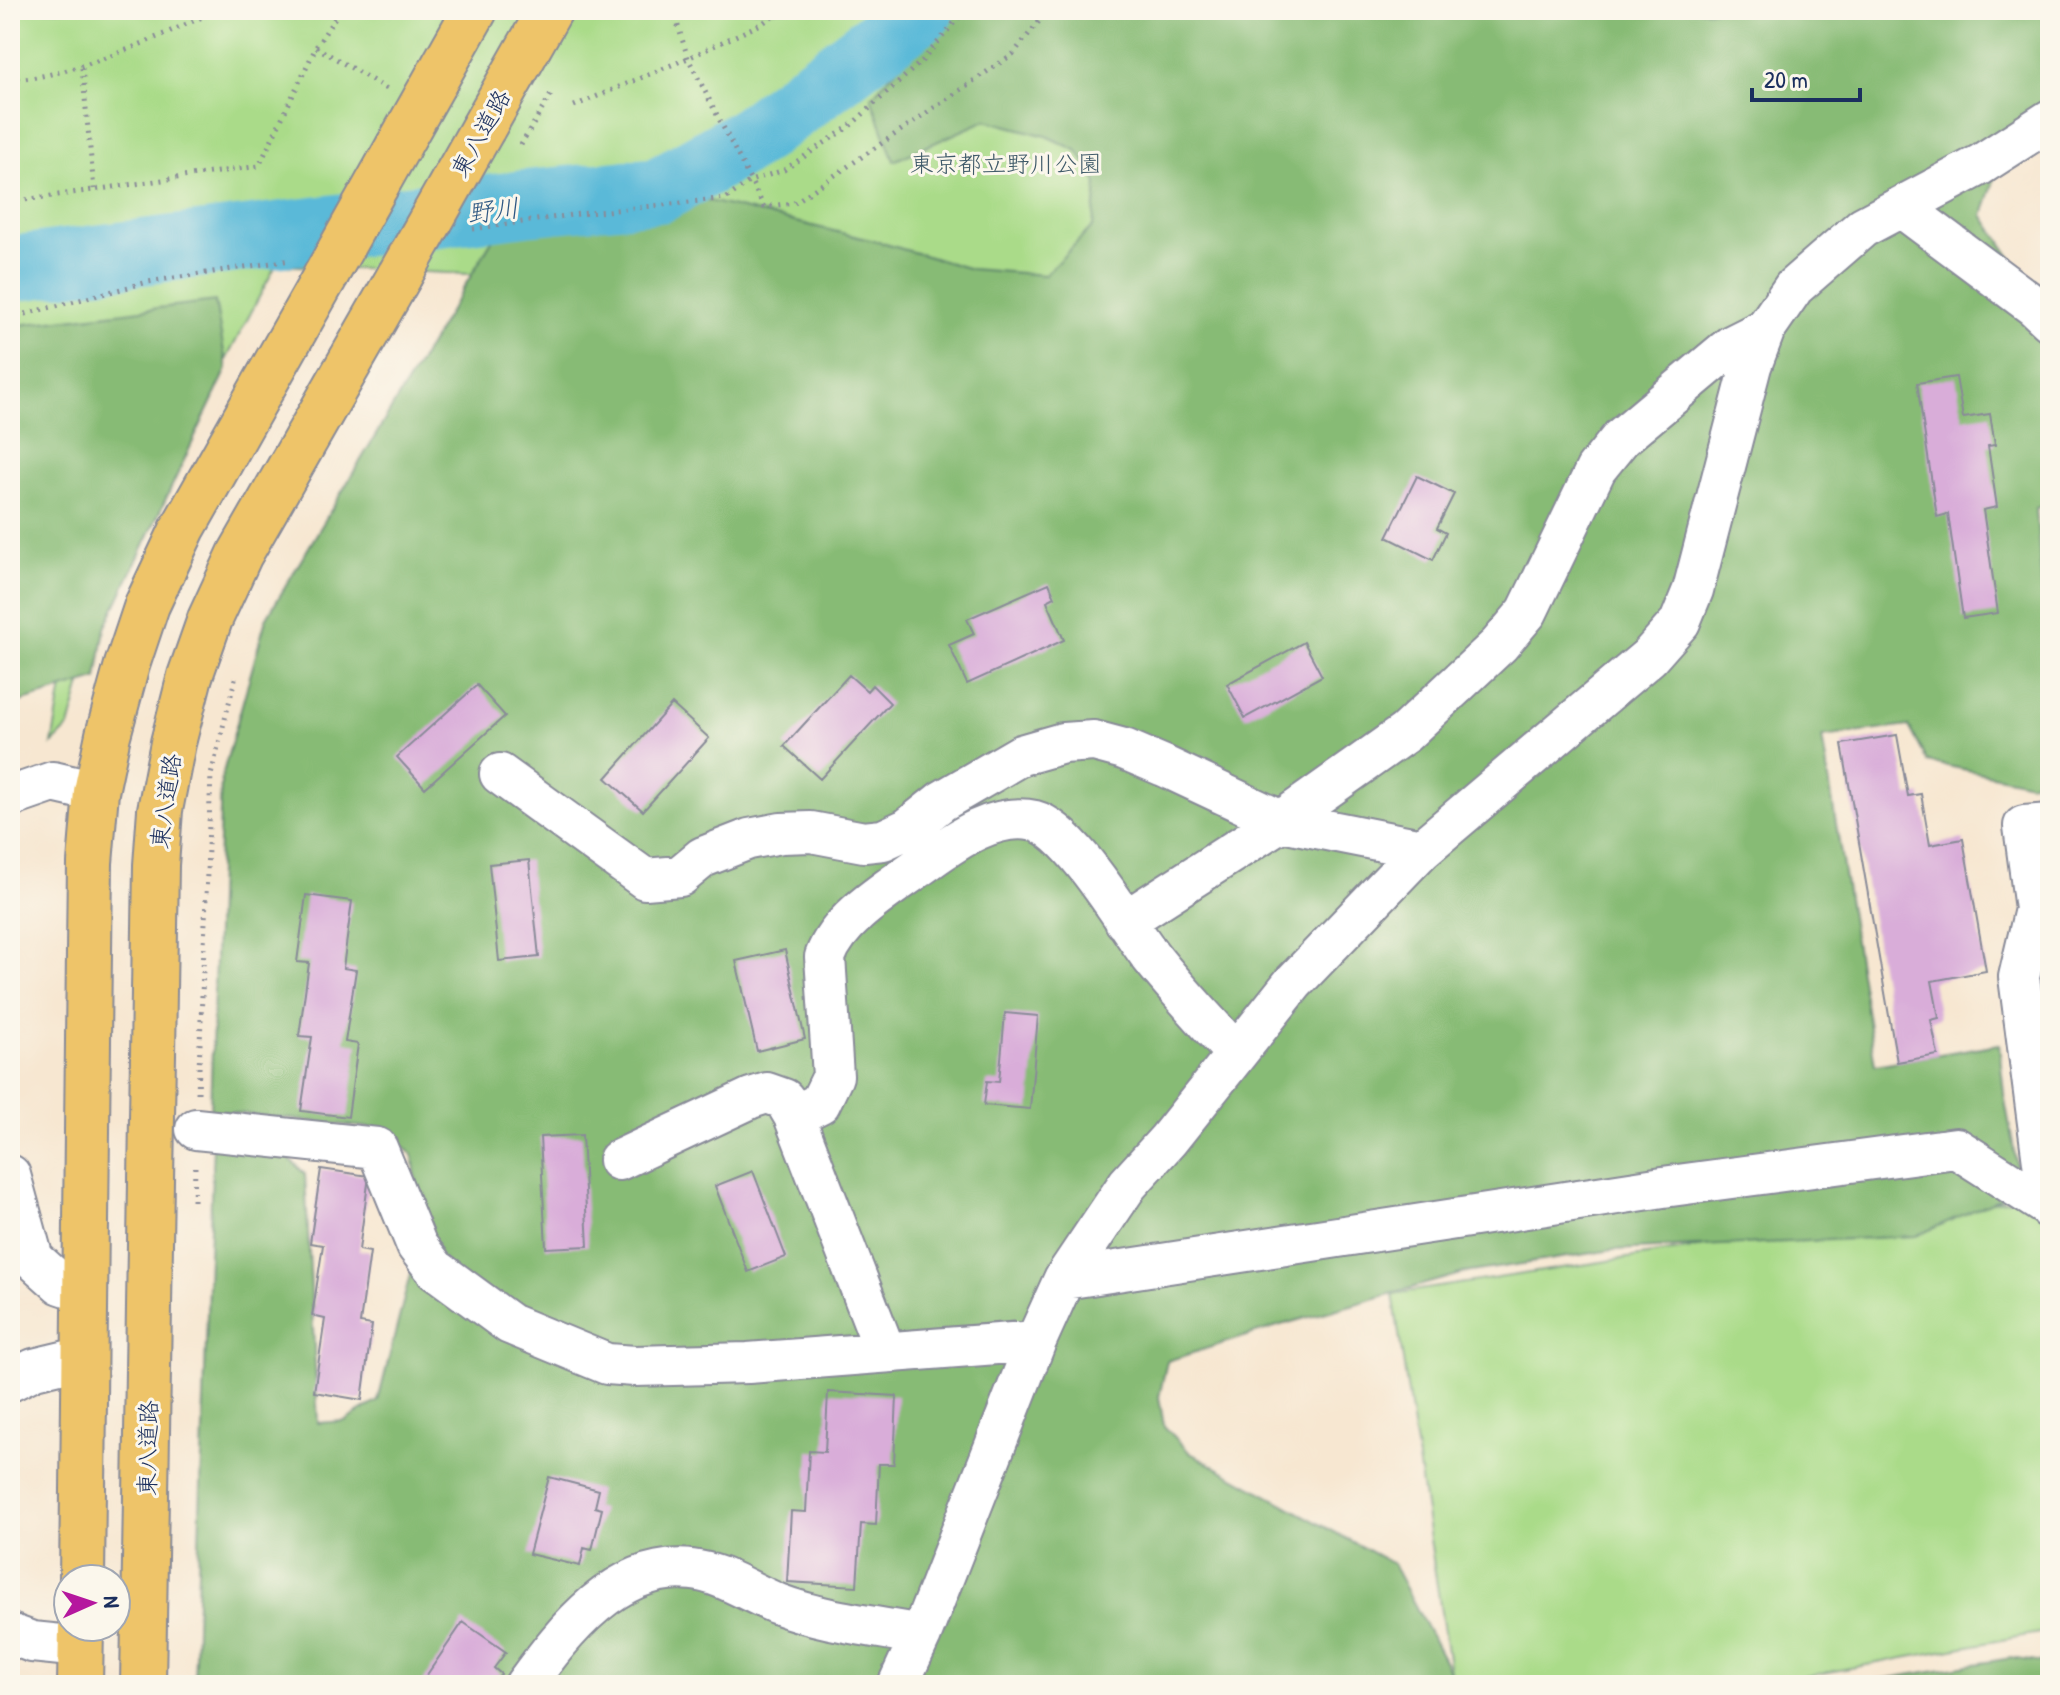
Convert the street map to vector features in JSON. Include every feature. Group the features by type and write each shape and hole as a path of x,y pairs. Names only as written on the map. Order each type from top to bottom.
{"main road":[{"path":"82,1563 90,863 96,792 123,679 147,605 313,266 399,145 475,10"},
{"name":"東八道路","path":"143,1685 156,865 160,810 190,676 216,606 240,554 550,10"}],"street":[{"path":"898,1685 921,1635 1036,1341 1064,1279 1128,1184 1168,1140 1293,983 1422,849 1649,657 1680,622 1696,579 1751,366 1765,329 1794,287 1863,227 1980,165 2050,120"},
{"path":"1901,207 2050,321"},
{"path":"1125,921 1281,821 1405,733 1499,645 1527,612 1596,469 1621,438 1731,346 1765,329"},
{"path":"500,774 645,879 680,876 703,857 749,839 781,833 811,832 864,842 883,840 907,829 942,801 1021,755 1063,743 1094,741 1124,749 1281,821 1422,849"},
{"path":"10,797 53,782 96,792"},
{"path":"794,1116 820,1103 833,1076 825,957 831,941 884,892 958,838 993,824 1035,821 1054,832 1076,853 1153,959 1236,1054"},
{"path":"2050,824 2024,826 2035,909 2019,977 2050,1208"},
{"path":"619,1160 751,1098 767,1093 784,1099 794,1116 885,1351"},
{"path":"196,1129 377,1148 417,1246 435,1269 510,1324 607,1364 748,1363 1036,1341"},
{"path":"1064,1279 1663,1187 1956,1148 2050,1208"},
{"path":"10,1175 33,1259 61,1284 85,1292"},
{"path":"10,1381 34,1369 84,1357"},
{"path":"525,1685 552,1648 587,1613 624,1583 647,1572 692,1570 719,1578 780,1605 829,1618 921,1635"},
{"path":"10,1634 81,1653"}],"path":[{"path":"10,81 47,77 82,68 218,10"},
{"path":"10,202 259,166 316,47 336,16 336,10"},
{"path":"673,10 688,58 764,207 794,203 1013,54 1048,10"},
{"path":"574,106 688,58 763,23 780,10"},
{"path":"465,231 579,214 727,198 750,181 784,170 850,126 922,61 965,10"},
{"path":"316,47 387,89"},
{"path":"82,68 94,189"},
{"path":"10,318 148,282 256,266 313,266"},
{"path":"194,1208 211,775 238,669"}],"green space":[{"name":"東京都立野川公園","path":"10,10 1277,10 1104,296 555,278 276,265 111,578 69,727 52,744 68,653 10,671"},
{"path":"950,10 2050,10 2050,121 1999,165 1983,215 2021,272 2050,302 2050,504 2036,508 2050,698 2050,773 2031,783 1928,762 1909,726 1822,737 1875,1065 1999,1044 2004,1094 2021,1189 1916,1236 1613,1250 1464,1273 1167,1361 1159,1397 1164,1426 1190,1453 1393,1564 1457,1685 194,1685 213,1142 286,1155 305,1174 318,1423 345,1421 378,1401 418,1243 413,1155 380,1129 210,1110 221,780 266,619 494,237 680,194 875,241 971,269 1045,275 1093,226 1097,183 1078,151 1046,136 986,120 894,161 871,97"},
{"path":"215,301 227,369 105,628 97,679 10,705 10,326"},
{"path":"2050,1193 2050,1631 1759,1685 1452,1685 1393,1294"},
{"path":"2011,1658 2050,1664 2050,1685 1846,1685"}],"building":[{"path":"1956,377 1963,418 1990,414 1995,445 1988,446 1997,507 1983,510 1998,613 1963,618 1948,514 1937,517 1917,383"},
{"path":"1417,476 1454,494 1437,528 1446,533 1433,560 1387,537"},
{"path":"2045,553 2050,553 2050,578 2048,578"},
{"path":"1049,583 1055,597 1047,601 1064,640 967,684 949,645 974,634 967,619"},
{"path":"1304,642 1322,676 1245,718 1227,684"},
{"path":"849,675 867,691 872,685 890,703 820,779 784,746"},
{"path":"477,685 505,716 425,788 397,757"},
{"path":"672,704 709,738 643,811 606,778"},
{"path":"1897,735 1908,796 1921,794 1930,845 1963,839 1986,971 1932,981 1939,1018 1931,1020 1938,1055 1897,1062 1842,744"},
{"path":"529,860 539,957 499,961 489,864"},
{"path":"306,895 352,901 343,968 356,970 345,1042 358,1044 348,1117 301,1111 312,1037 299,1036 309,963 297,962"},
{"path":"785,950 805,1039 757,1051 736,961"},
{"path":"2050,971 2050,1065 2034,974"},
{"path":"1005,1013 1038,1016 1030,1109 984,1105 987,1081 999,1082"},
{"path":"582,1135 588,1246 546,1248 540,1137"},
{"path":"321,1169 369,1176 359,1250 370,1252 360,1323 372,1325 362,1400 314,1392 325,1319 312,1316 323,1245 310,1243"},
{"path":"753,1171 786,1257 748,1272 715,1186"},
{"path":"828,1392 897,1396 894,1464 879,1464 876,1525 861,1524 857,1586 787,1582 791,1511 806,1512 809,1451 825,1452"},
{"path":"549,1477 599,1490 595,1507 602,1509 592,1550 584,1548 580,1566 529,1554"},
{"path":"463,1622 506,1652 494,1668 501,1674 493,1685 420,1685"}],"waterway":[{"name":"野川","path":"10,269 525,203 659,190 751,138 921,10"}]}
